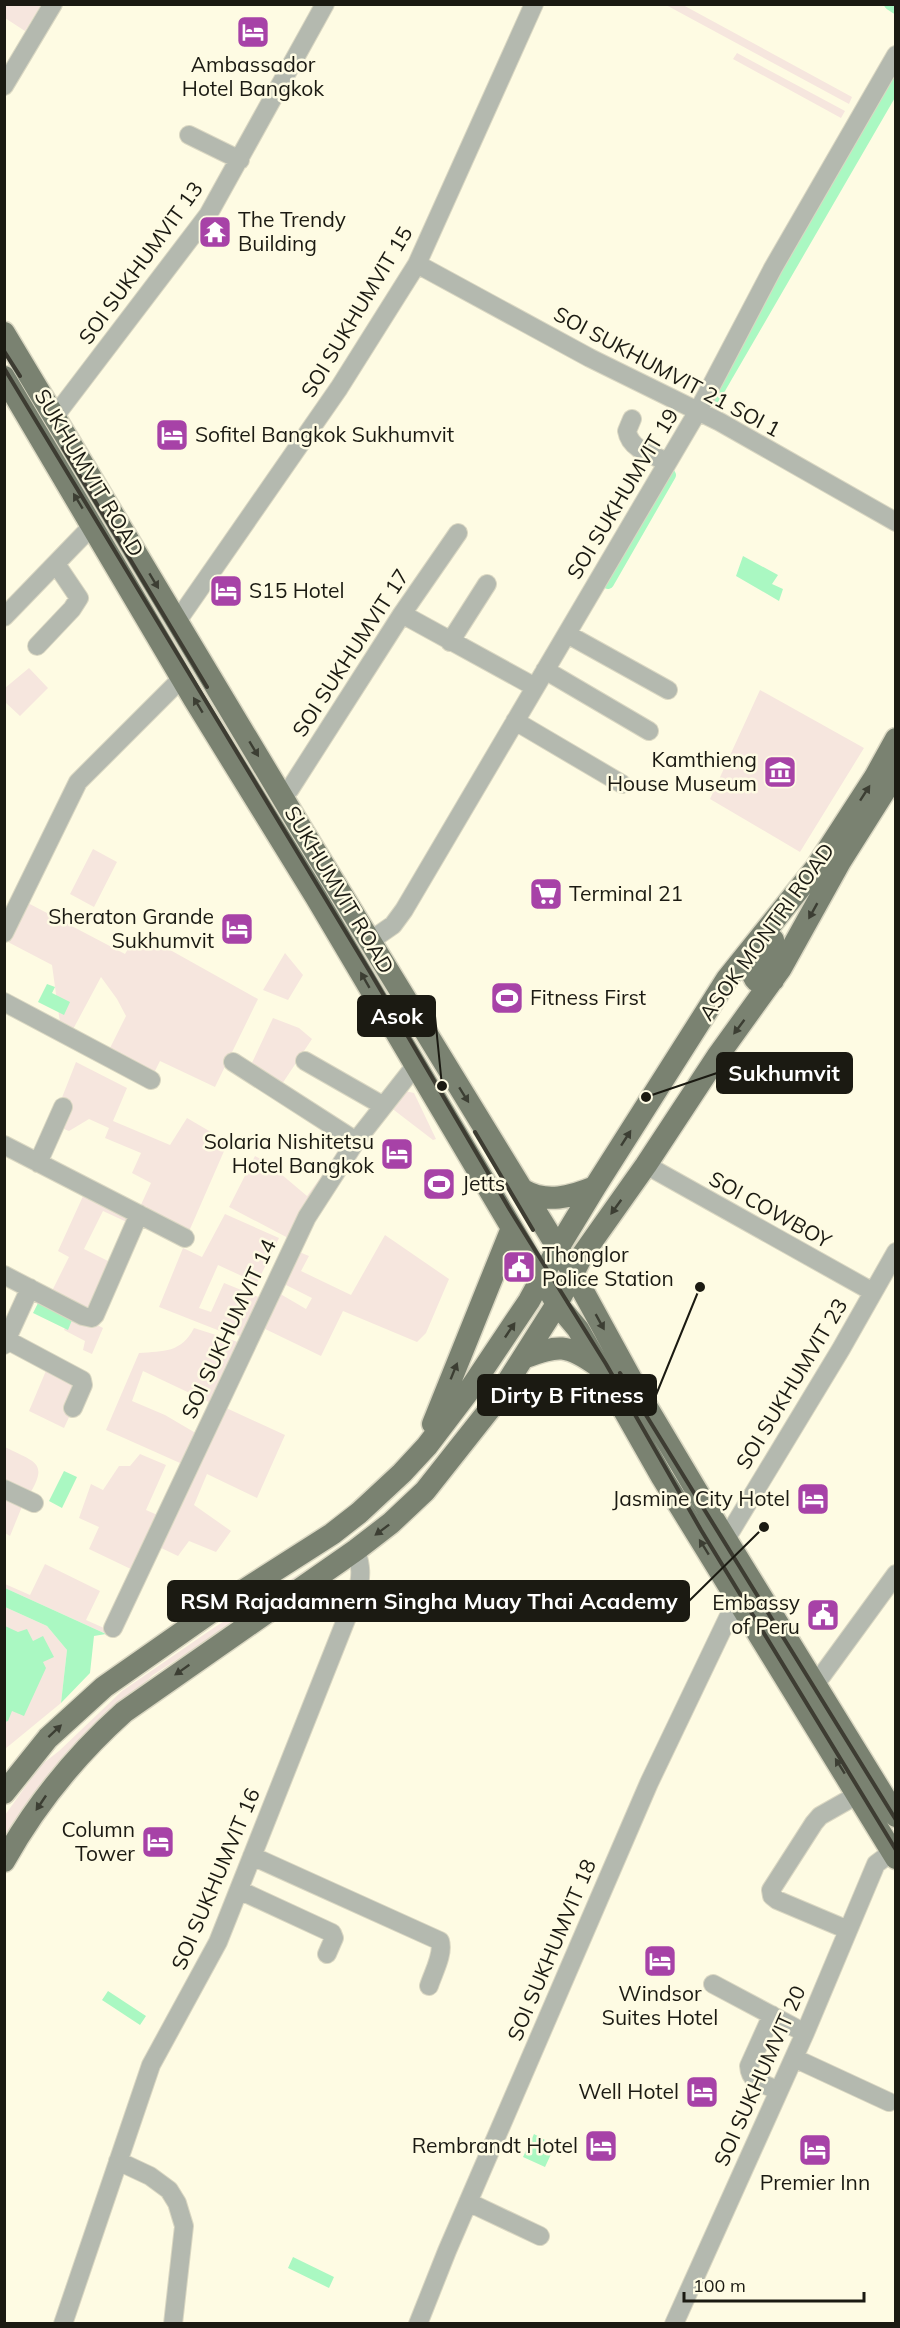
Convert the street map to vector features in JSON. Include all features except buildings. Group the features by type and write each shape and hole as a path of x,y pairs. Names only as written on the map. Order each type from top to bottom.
{"main road":[{"name":"SUKHUMVIT ROAD","path":"4,333 282,796 572,1271 642,1399 896,1816"},
{"name":"SUKHUMVIT ROAD","path":"4,377 182,678 543,1277 557,1304 578,1329 662,1477 894,1853"},
{"name":"ASOK MONTRI ROAD","path":"4,1793 48,1738 104,1687 224,1603 332,1534 376,1497 427,1446 468,1392 529,1301 595,1187 727,979 797,894 869,786 896,739"},
{"name":"ASOK MONTRI ROAD","path":"4,1861 46,1796 73,1762 91,1741 124,1712 356,1550 391,1523 426,1491 493,1405 557,1304 572,1271 646,1165 717,1056 774,980 841,860 896,773"},
{"path":"774,980 762,984 753,975 797,894"},
{"path":"523,1190 562,1198 595,1187"},
{"path":"427,1446 432,1426 512,1228"},
{"path":"523,1358 547,1349 562,1348 579,1352 600,1367"},
{"path":"376,1497 399,1494 443,1444 448,1442 456,1444 454,1456"}],"street":[{"path":"4,86 53,4"},
{"name":"SOI SUKHUMVIT 13","path":"55,416 208,214 325,4"},
{"name":"SOI SUKHUMVIT 15","path":"178,620 320,416 417,264 534,4"},
{"name":"SOI SUKHUMVIT 19","path":"370,941 393,925 404,910 668,462 701,412 773,268 896,55"},
{"path":"189,135 240,160"},
{"name":"SOI SUKHUMVIT 21 SOI 1","path":"417,264 590,358 720,422 896,522"},
{"path":"632,419 627,431 631,440 641,450 668,462"},
{"path":"4,617 93,525"},
{"name":"SOI SUKHUMVIT 17","path":"282,796 290,789 402,614 458,533"},
{"path":"37,646 72,609 79,598 57,564"},
{"path":"450,642 487,584"},
{"path":"402,614 535,687"},
{"path":"567,634 668,690"},
{"path":"545,670 649,731"},
{"path":"4,933 78,782 182,678"},
{"path":"515,721 622,784"},
{"path":"4,1002 151,1080"},
{"path":"305,1061 382,1105"},
{"path":"233,1062 356,1141"},
{"name":"SOI SUKHUMVIT 14","path":"113,1628 307,1217 356,1141 382,1105 415,1066"},
{"path":"38,1163 63,1107"},
{"path":"4,1145 184,1238"},
{"name":"SOI COWBOY","path":"646,1165 873,1292"},
{"path":"4,1275 83,1316 92,1318 139,1214"},
{"name":"SOI SUKHUMVIT 23","path":"726,1539 896,1252"},
{"path":"30,1288 6,1343 82,1380 83,1385 73,1408"},
{"path":"4,1490 34,1503"},
{"name":"SOI SUKHUMVIT 16","path":"63,2324 151,2065 213,1954 357,1592 361,1580 361,1566 356,1550"},
{"path":"815,1685 896,1574"},
{"name":"SOI SUKHUMVIT 18","path":"418,2324 648,1783 736,1599"},
{"path":"849,1930 777,1900 772,1896 771,1890 814,1822 820,1816 857,1795"},
{"name":"SOI SUKHUMVIT 20","path":"674,2324 805,2033 876,1864 894,1853"},
{"path":"252,1856 440,1941 442,1947 440,1956 429,1986"},
{"path":"239,1890 332,1933 334,1938 327,1954"},
{"path":"713,1984 805,2033"},
{"path":"772,2015 749,2066 753,2080 778,2090"},
{"path":"794,2058 889,2102"},
{"path":"118,2161 150,2176 169,2190 177,2203 184,2226 173,2324"},
{"path":"468,2202 540,2236"}],"shaded area":[{"path":"4,5 41,5 25,31 5,18"},
{"path":"666,5 683,5 852,97 849,104"},
{"path":"737,53 845,111 841,118 733,59"},
{"path":"743,556 778,575 772,584 783,589 779,601 736,576"},
{"path":"29,668 48,688 20,716 5,702 5,688"},
{"path":"760,690 864,748 800,852 710,799"},
{"path":"93,849 117,862 94,907 70,894"},
{"path":"26,902 125,954 138,932 258,999 215,1087 160,1061 152,1077 107,1054 126,1016 101,977 70,1035 61,1030 52,965 8,942"},
{"path":"285,953 303,975 288,1000 263,990"},
{"path":"47,984 55,987 52,993 70,1002 64,1015 38,1002"},
{"path":"273,1018 299,1028 312,1039 280,1087 250,1067"},
{"path":"76,1062 127,1088 113,1121 170,1145 187,1118 228,1142 187,1236 139,1209 151,1183 132,1173 141,1153 105,1138 109,1128 89,1119 69,1131 59,1127 59,1105"},
{"path":"405,1091 414,1093 436,1139 433,1140 390,1107"},
{"path":"347,1141 290,1239 229,1207 255,1156 268,1163 307,1196"},
{"path":"84,1194 132,1216 131,1224 103,1211 84,1249 114,1264 93,1312 50,1295 69,1257 58,1251"},
{"path":"225,1214 279,1238 257,1283 218,1265 199,1308 211,1312 224,1283 261,1298 244,1337 220,1331 159,1307 183,1248 202,1257"},
{"path":"385,1235 449,1279 426,1333 417,1342 343,1311 321,1356 261,1327 277,1292 306,1309 312,1298 282,1283 297,1251 309,1256 301,1271 351,1295"},
{"path":"38,1303 72,1320 68,1330 33,1313"},
{"path":"72,1312 103,1328 92,1354 83,1350 85,1341 64,1330"},
{"path":"194,1328 241,1343 213,1404 143,1371 132,1401 165,1415 199,1435 188,1459 180,1463 106,1430 139,1353 171,1349 183,1342"},
{"path":"48,1366 78,1379 71,1413 64,1428 29,1411"},
{"path":"224,1407 285,1435 257,1498 207,1474 194,1505 231,1531 216,1552 189,1541 178,1556 157,1546"},
{"path":"5,1447 30,1460 38,1469 35,1484 29,1495 5,1484"},
{"path":"140,1454 166,1465 146,1510 162,1517 137,1572 89,1549 99,1527 79,1518 91,1484 103,1490 119,1466 130,1466"},
{"path":"64,1471 77,1477 62,1508 49,1501"},
{"path":"4,1496 23,1504 10,1536 5,1533"},
{"path":"347,1544 346,1550 153,1675 58,1765 5,1838 5,1815 41,1765 59,1751 122,1691 215,1627"},
{"path":"45,1564 100,1591 86,1620 113,1632 106,1634 5,1588 5,1584 30,1595"},
{"path":"5,1588 106,1634 94,1636 90,1673 61,1703 67,1650 47,1626 5,1607"},
{"path":"5,1607 47,1626 67,1650 61,1703 5,1749"},
{"path":"5,1626 18,1632 27,1629 33,1641 43,1636 54,1657 43,1662 46,1668 24,1716 12,1711 8,1721 5,1722"},
{"path":"108,1991 146,2016 140,2025 102,2000"},
{"path":"534,2134 545,2140 542,2147 552,2152 545,2167 523,2157"},
{"path":"293,2257 334,2277 329,2288 288,2268"}],"waterway":[{"path":"890,4 896,8"},
{"path":"714,398 896,84"},
{"path":"608,583 670,475"}],"railway":[{"path":"4,351 20,376"},
{"path":"4,368 370,972 510,1210 606,1364 701,1530 896,1850"},
{"path":"63,448 207,687"},
{"path":"475,1132 533,1230"},
{"path":"620,1373 896,1820"}],"place":[{"name":"Ambassador Hotel Bangkok","path":"253,32"},
{"name":"The Trendy Building","path":"215,232"},
{"name":"Sofitel Bangkok Sukhumvit","path":"172,435"},
{"name":"S15 Hotel","path":"226,591"},
{"name":"Kamthieng House Museum","path":"780,772"},
{"name":"Terminal 21","path":"546,894"},
{"name":"Sheraton Grande Sukhumvit","path":"237,929"},
{"name":"Fitness First","path":"507,998"},
{"name":"Asok","path":"442,1086"},
{"name":"Sukhumvit","path":"646,1097"},
{"name":"Solaria Nishitetsu Hotel Bangkok","path":"397,1154"},
{"name":"Jetts","path":"439,1184"},
{"name":"Thonglor Police Station","path":"519,1267"},
{"name":"Dirty B Fitness","path":"700,1287"},
{"name":"Jasmine City Hotel","path":"813,1499"},
{"name":"RSM Rajadamnern Singha Muay Thai Academy","path":"764,1527"},
{"name":"Embassy of Peru","path":"823,1615"},
{"name":"Column Tower","path":"158,1842"},
{"name":"Windsor Suites Hotel","path":"660,1961"},
{"name":"Well Hotel","path":"702,2092"},
{"name":"Rembrandt Hotel","path":"601,2146"},
{"name":"Premier Inn","path":"815,2150"}]}
